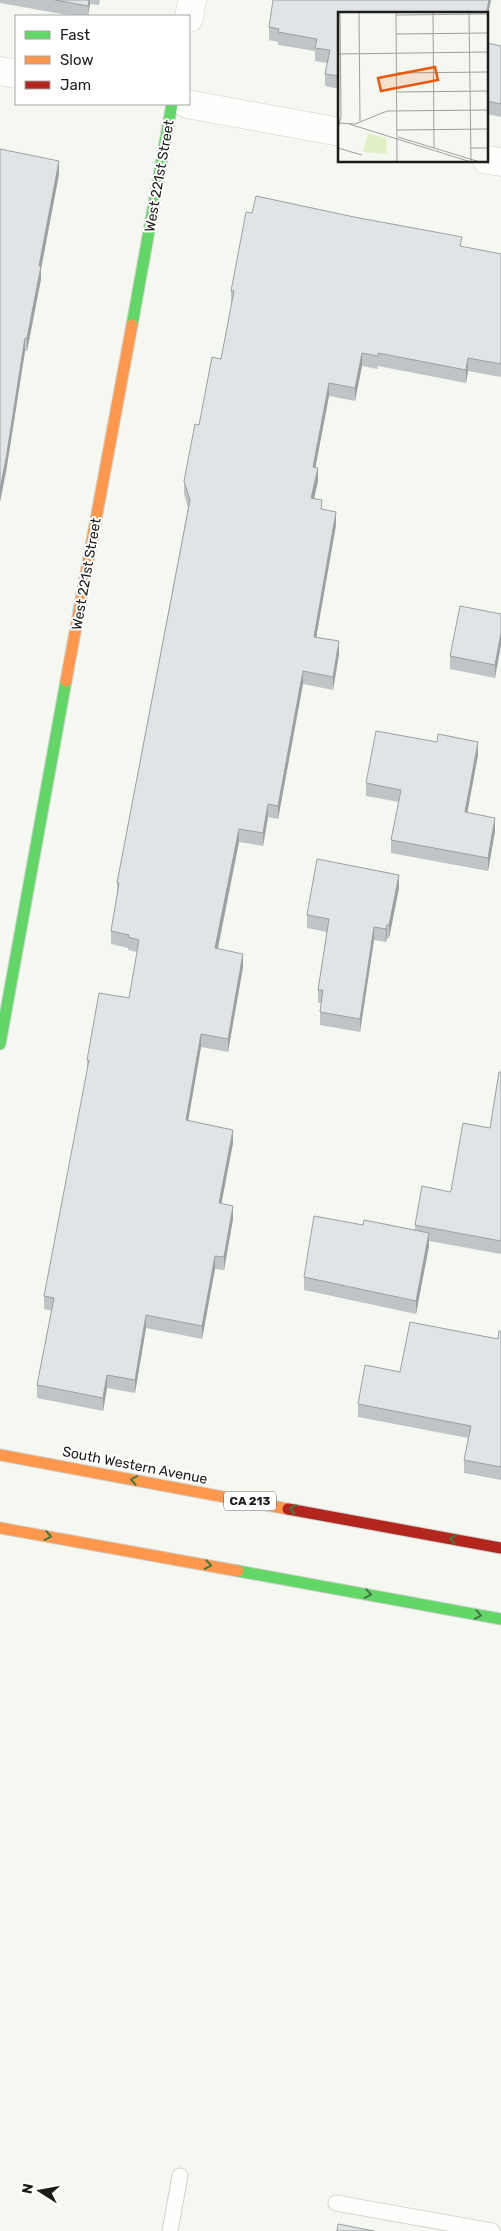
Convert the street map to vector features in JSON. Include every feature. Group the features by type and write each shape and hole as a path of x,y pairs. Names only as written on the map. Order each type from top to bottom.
{"main road":[{"name":"West 221st Street","path":"0,1044 172,105"},
{"name":"South Western Avenue","path":"0,1455 501,1548"},
{"path":"0,1528 501,1619"}],"street":[{"path":"190,15 192,0"},
{"path":"0,71 15,74"},
{"path":"190,105 338,132"},
{"path":"488,160 501,162"}],"lane":[{"path":"170,2231 180,2176"},
{"path":"336,2203 492,2231"}],"building":[{"path":"55,0 89,0 88,6"},
{"path":"273,0 489,0 486,12 338,12 338,76 325,74 330,50 315,48 317,39 278,32 279,29 269,27"},
{"path":"488,43 501,46 501,104 488,101"},
{"path":"0,149 59,161 39,266 41,266 27,338 25,338 0,489"},
{"path":"256,196 462,237 460,246 501,254 501,364 468,358 466,370 378,353 378,356 362,353 355,388 329,383 313,467 318,468 311,498 322,500 321,509 336,512 314,637 339,641 333,677 303,671 278,806 268,804 263,833 239,829 215,948 243,954 228,1039 201,1034 186,1120 233,1130 219,1203 233,1206 224,1257 215,1256 202,1326 146,1315 135,1380 107,1375 103,1398 37,1385 54,1298 44,1296 89,1060 87,1060 99,993 129,998 139,940 128,937 129,935 111,931 119,883 117,883 190,500 184,481 195,424 199,425 212,357 221,359 234,291 231,291 246,212 252,213"},
{"path":"460,606 501,614 501,633 495,665 450,656"},
{"path":"376,731 437,742 438,734 478,742 465,812 495,818 488,858 391,840 401,790 366,783"},
{"path":"317,859 399,875 389,925 387,925 386,929 374,927 360,1019 320,1012 323,990 318,990 329,919 307,915"},
{"path":"499,1072 501,1072 501,1241 415,1225 422,1186 451,1191 463,1123 490,1128"},
{"path":"314,1216 363,1225 364,1220 429,1233 416,1301 304,1277"},
{"path":"410,1322 498,1339 499,1331 501,1331 501,1467 464,1460 471,1426 358,1404 365,1365 400,1372"},
{"path":"338,2224 374,2231 337,2231"}],"traffic: fast":[{"path":"132,325 172,105"},
{"path":"0,1044 66,681"},
{"path":"238,1571 501,1619"}],"traffic: slow":[{"path":"66,681 132,325"},
{"path":"0,1455 288,1509"},
{"path":"0,1528 238,1571"}],"traffic: jam":[{"path":"288,1509 501,1548"}]}
